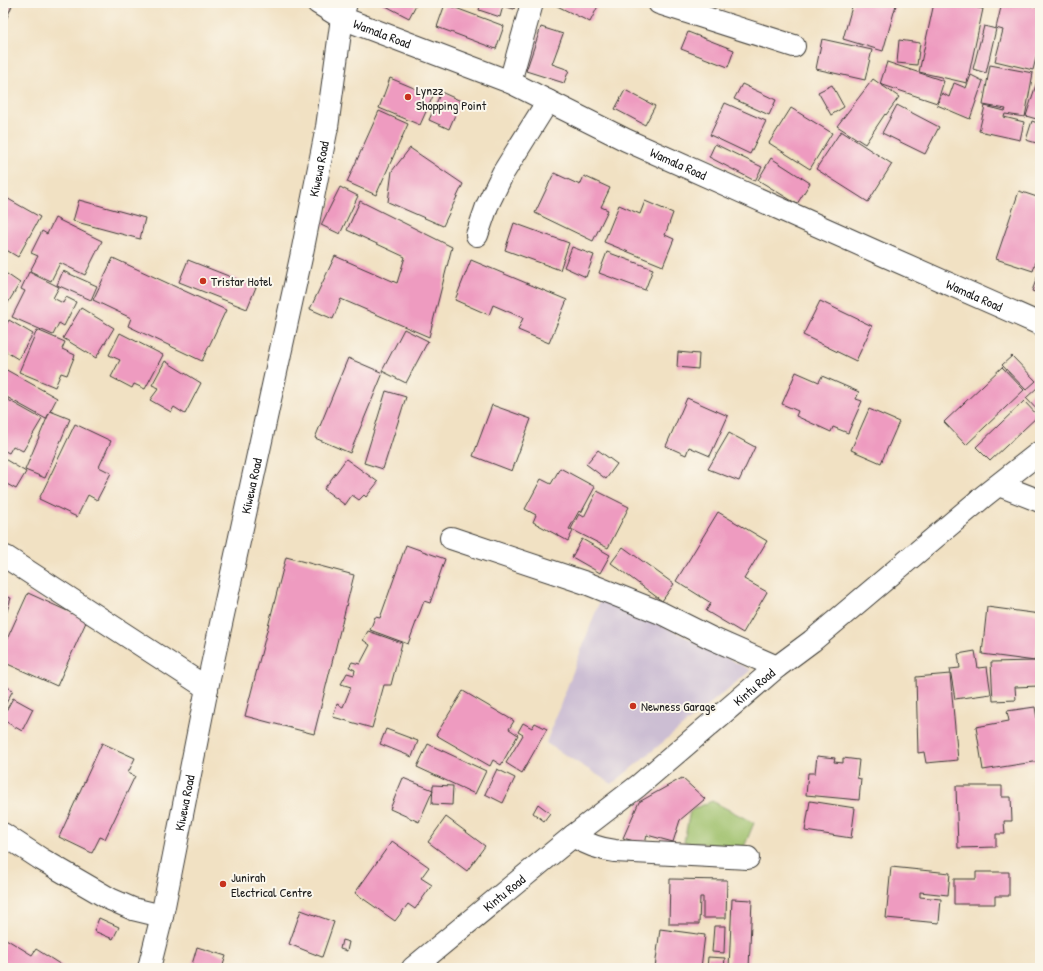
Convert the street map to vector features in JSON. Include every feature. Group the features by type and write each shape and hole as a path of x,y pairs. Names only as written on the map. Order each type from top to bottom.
{"street":[{"name":"Wamala Road","path":"318,3 344,10 510,82 626,140 1040,324"},
{"path":"510,82 532,3"},
{"path":"659,3 794,46"},
{"name":"Kiwewa Road","path":"149,968 162,916 207,688 302,253 327,127 344,10"},
{"path":"477,235 487,206 503,173 548,101"},
{"name":"Kintu Road","path":"414,968 573,836 638,786 777,667 812,641 984,496 1040,452"},
{"path":"999,485 1040,501"},
{"path":"451,538 586,583 661,614 777,667"},
{"path":"6,557 207,688"},
{"path":"3,834 41,859 110,899 133,908 162,916"},
{"path":"573,836 592,846 615,851 748,858"}],"shaded area":[{"name":"Newness Garage","path":"602,595 751,670 612,784 546,743"}],"green space":[{"path":"712,801 754,823 744,847 684,842 690,811"}],"building":[{"path":"3,3 13,3 3,27"},
{"path":"380,3 417,3 409,18"},
{"path":"481,3 516,3 514,9 503,6 500,17 479,10"},
{"path":"551,3 591,3 598,6 590,22"},
{"path":"853,3 889,3 896,5 883,51 843,39"},
{"path":"934,3 956,3 983,9 967,83 919,72"},
{"path":"1002,3 1021,3 1040,8 1040,42 1033,70 995,61 1003,30 996,28"},
{"path":"445,4 504,26 496,49 437,27"},
{"path":"984,26 996,29 986,73 973,69"},
{"path":"541,27 563,34 552,64 569,70 564,83 526,71"},
{"path":"688,32 734,50 728,67 681,49"},
{"path":"822,39 872,50 865,80 816,69"},
{"path":"899,40 920,43 917,65 897,63"},
{"path":"887,62 944,81 937,103 880,84"},
{"path":"990,65 1033,73 1025,117 1005,114 1004,117 1024,122 1020,140 979,131 985,106 1005,111 1006,109 983,105"},
{"path":"1040,72 1040,120 1026,116"},
{"path":"971,75 983,81 970,119 937,105 942,93 949,97 954,83 966,88"},
{"path":"390,78 433,96 420,125 379,108"},
{"path":"873,79 899,97 886,115 885,114 865,144 837,126"},
{"path":"742,84 776,100 769,115 734,99"},
{"path":"832,85 844,107 831,115 818,92"},
{"path":"625,90 655,106 645,125 615,109"},
{"path":"441,92 461,101 449,129 429,120"},
{"path":"725,103 766,121 750,154 710,135"},
{"path":"897,105 939,127 925,154 882,133"},
{"path":"791,108 832,133 810,169 769,143"},
{"path":"379,111 408,124 376,195 347,182"},
{"path":"1032,121 1040,124 1040,144 1026,140"},
{"path":"841,131 892,164 868,202 816,169"},
{"path":"715,144 762,167 755,181 709,157"},
{"path":"410,148 463,184 443,226 388,202 392,171"},
{"path":"771,158 810,183 797,204 758,180"},
{"path":"554,173 580,185 584,176 610,188 601,207 608,210 593,241 535,213"},
{"path":"340,187 358,196 340,234 321,225"},
{"path":"1019,191 1040,198 1040,249 1033,271 996,259"},
{"path":"3,196 40,217 18,257 3,248"},
{"path":"79,200 145,218 140,239 73,221"},
{"path":"360,201 452,247 429,337 341,299 333,319 310,309 335,256 397,283 405,257 347,230"},
{"path":"645,201 673,213 665,235 674,239 663,266 604,242 619,205 640,214"},
{"path":"55,218 102,241 85,275 60,263 51,281 30,271 38,256 31,253 42,231 47,234"},
{"path":"514,223 569,243 560,270 505,250"},
{"path":"572,247 594,255 586,277 564,267"},
{"path":"607,252 653,269 645,290 599,273"},
{"name":"Tristar Hotel","path":"113,258 226,310 202,361 128,326 131,318 93,300"},
{"path":"188,260 256,287 247,309 179,282"},
{"path":"471,260 567,300 549,343 518,330 523,318 493,305 489,315 455,300"},
{"path":"63,271 97,286 91,300 57,285"},
{"path":"4,272 20,283 3,311 3,274"},
{"path":"29,272 59,287 53,298 63,303 66,297 76,302 64,326 59,323 53,335 12,317 25,291 21,289"},
{"path":"1038,275 1040,276 1040,294 1032,291"},
{"path":"820,301 872,326 856,361 803,335"},
{"path":"81,308 114,328 96,358 63,338"},
{"path":"9,320 33,334 18,359 3,350 3,330"},
{"path":"404,329 428,341 406,383 382,371"},
{"path":"37,330 65,342 62,349 75,355 67,375 61,373 55,387 19,372"},
{"path":"120,333 163,355 145,389 134,384 132,388 111,377 120,360 109,355"},
{"path":"678,352 699,354 698,369 677,367"},
{"path":"1012,356 1036,381 1026,390 1002,365"},
{"path":"348,358 383,373 350,453 315,438"},
{"path":"165,361 201,383 185,414 174,407 171,412 150,400 159,388 152,385"},
{"path":"1002,367 1024,390 966,445 944,422"},
{"path":"3,368 57,398 46,419 3,395"},
{"path":"796,372 819,382 822,376 859,392 856,399 862,401 848,433 833,427 831,432 796,416 798,411 782,404"},
{"path":"1038,387 1040,390 1040,413 1026,398"},
{"path":"386,391 406,397 383,469 364,463"},
{"path":"3,397 42,419 23,451 13,446 9,453 3,450"},
{"path":"687,398 728,416 710,456 689,447 686,455 666,446"},
{"path":"1024,401 1038,416 990,461 976,447"},
{"path":"492,405 531,419 512,471 473,456"},
{"path":"869,409 899,422 881,463 851,450"},
{"path":"50,411 70,419 45,478 25,470"},
{"path":"75,424 111,441 99,467 111,473 97,500 88,495 77,517 39,499"},
{"path":"729,433 755,447 739,481 708,469"},
{"path":"598,450 617,464 606,479 586,464"},
{"path":"3,458 26,472 16,489 3,482"},
{"path":"346,459 378,482 366,497 364,495 359,500 352,495 345,505 324,489"},
{"path":"560,468 595,487 581,513 579,511 569,529 573,531 568,541 533,522 536,515 525,509 541,479 551,484"},
{"path":"597,491 629,507 608,548 571,529 579,514 584,517"},
{"path":"718,512 767,541 744,579 767,592 743,633 706,611 711,603 676,581"},
{"path":"582,539 610,555 600,573 572,557"},
{"path":"406,545 445,559 430,603 424,601 408,644 370,630 375,617 380,618"},
{"path":"623,547 674,584 662,601 611,563"},
{"path":"286,557 354,575 314,734 245,716"},
{"path":"28,593 87,620 57,686 3,662 3,648"},
{"path":"3,596 11,598 3,624"},
{"path":"987,607 1040,614 1035,661 982,654"},
{"path":"368,631 402,643 391,685 384,685 372,728 333,717 337,704 343,707 351,687 341,684 347,673 354,675 355,670 349,667 352,662 360,664 370,645 363,640"},
{"path":"975,651 978,668 987,667 991,694 955,699 950,669 960,668 958,654"},
{"path":"1038,661 1039,686 1015,687 1016,700 993,701 991,662"},
{"path":"950,674 958,760 926,763 924,752 918,753 916,677"},
{"path":"3,685 13,690 3,709"},
{"path":"463,691 514,721 509,729 518,735 501,765 493,760 490,766 436,735"},
{"path":"13,698 33,709 22,731 3,720 3,716"},
{"path":"1035,707 1038,724 1040,723 1040,761 983,770 976,727 1009,721 1007,711"},
{"path":"523,723 532,728 535,723 547,729 522,773 506,763 523,735 518,732"},
{"path":"386,729 418,741 412,757 380,744"},
{"path":"102,743 135,758 128,773 135,776 105,839 100,837 92,853 59,837"},
{"path":"428,744 486,771 475,794 417,767"},
{"path":"817,756 835,758 834,762 843,763 843,758 859,760 857,778 861,779 859,800 806,795 808,773 815,773"},
{"path":"497,769 515,778 503,803 485,794"},
{"path":"403,778 433,790 419,822 390,809"},
{"path":"682,778 705,799 680,820 673,842 647,835 645,844 623,838 639,802"},
{"path":"433,785 453,786 452,805 432,804"},
{"path":"956,786 1002,786 1002,797 1011,797 1012,821 1004,821 1005,834 996,834 996,847 958,848"},
{"path":"810,801 855,808 851,838 805,831"},
{"path":"538,804 550,813 544,821 533,813"},
{"path":"446,817 485,846 467,871 428,842"},
{"path":"392,841 429,867 421,878 432,885 415,909 408,904 395,921 355,893"},
{"path":"891,867 950,873 948,895 920,892 920,897 941,899 939,923 886,918"},
{"path":"976,872 1009,872 1009,896 995,896 995,904 954,904 954,879 976,879"},
{"path":"670,879 727,880 726,918 703,918 703,897 700,897 699,924 669,924"},
{"path":"732,899 752,900 749,968 729,968"},
{"path":"301,910 334,922 322,957 289,944"},
{"path":"99,918 119,927 113,939 94,931"},
{"path":"714,926 725,926 724,953 712,952"},
{"path":"660,929 705,935 701,968 655,968"},
{"path":"6,939 32,955 36,949 66,968 3,968 3,945"},
{"path":"342,940 349,942 347,951 340,949"},
{"path":"197,947 226,956 222,968 191,968"},
{"path":"708,957 725,958 724,968 707,968"}],"place":[{"name":"Lynzz Shopping Point","path":"408,97"},
{"name":"Tristar Hotel","path":"203,281"},
{"name":"Newness Garage","path":"633,706"},
{"name":"Junirah Electrical Centre","path":"223,884"}]}
